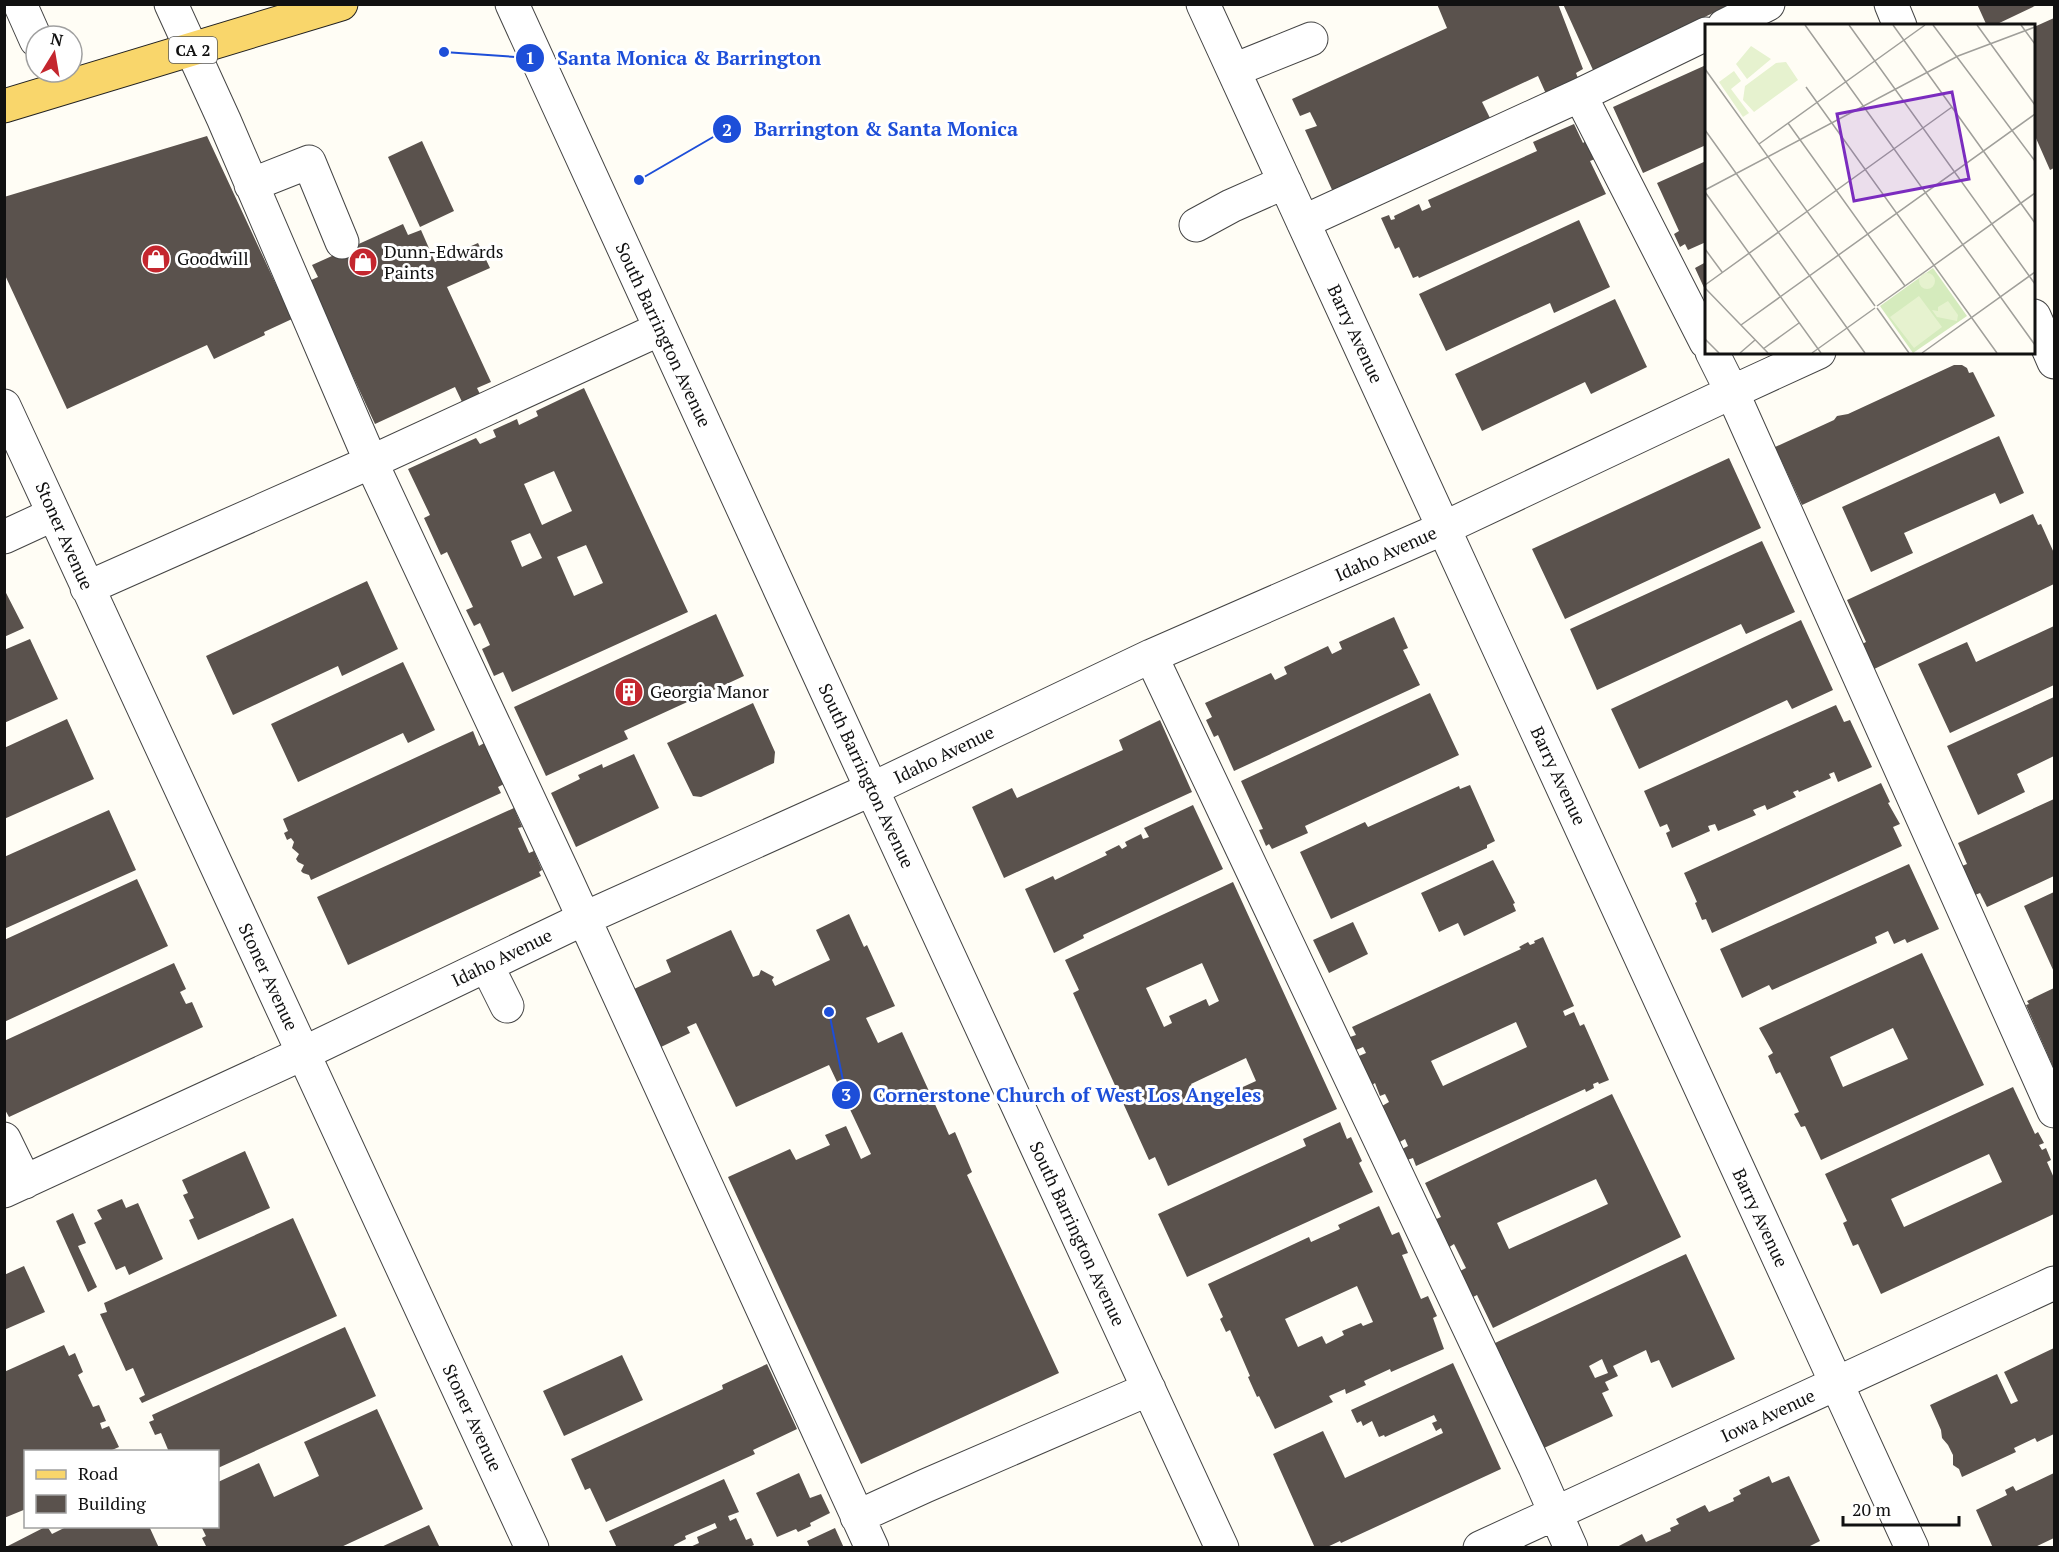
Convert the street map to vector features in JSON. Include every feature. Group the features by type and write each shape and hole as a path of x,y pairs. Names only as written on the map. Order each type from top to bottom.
{"main road":[{"name":"CA 2","path":"84,74 192,50 341,4"},
{"name":"CA 2","path":"4,106 48,84"}],"street":[{"path":"20,4 29,24"},
{"path":"171,4 371,462 872,1548"},
{"name":"South Barrington Avenue","path":"512,4 1222,1548"},
{"name":"Barry Avenue","path":"1203,4 1912,1548"},
{"path":"1728,24 1768,4"},
{"path":"1891,4 1899,24"},
{"path":"1304,222 1705,35"},
{"path":"1234,70 1311,39"},
{"path":"1580,95 1705,338"},
{"path":"251,185 309,162 342,242"},
{"path":"1196,225 1231,206 1285,182"},
{"path":"2035,318 2055,362"},
{"path":"87,588 371,462 660,329"},
{"path":"1713,354 2055,1110"},
{"name":"Idaho Avenue","path":"15,1186 304,1053 583,919 872,789 1151,656 1444,528 1815,354"},
{"name":"Stoner Avenue","path":"4,406 532,1548"},
{"path":"4,537 54,514"},
{"path":"1151,656 1571,1548"},
{"path":"487,966 507,1006"},
{"path":"4,1139 15,1186"},
{"name":"Iowa Avenue","path":"1480,1548 2055,1283"},
{"path":"857,1517 1149,1389"}],"building":[{"path":"1437,4 1558,4 1583,69 1576,73 1579,81 1547,96 1538,76 1482,102 1491,120 1333,192 1305,130 1317,126 1310,112 1300,116 1292,99 1447,28"},
{"path":"1563,4 1732,4 1593,70"},
{"path":"1977,4 2039,4 1997,24 1986,24"},
{"path":"2054,18 2054,168 2050,170 2035,136 2035,27"},
{"path":"1705,65 1705,145 1643,173 1613,107"},
{"path":"1574,124 1583,143 1587,140 1595,159 1590,161 1606,194 1419,278 1418,276 1413,278 1399,247 1395,249 1381,218 1389,215 1391,220 1395,219 1394,216 1419,204 1422,211 1431,207 1428,200 1537,151 1533,142"},
{"path":"207,136 292,319 264,332 265,335 214,359 207,345 67,409 4,273 4,197"},
{"path":"422,141 454,211 420,227 388,157"},
{"path":"1705,161 1705,242 1688,250 1685,244 1680,247 1674,234 1679,231 1657,183"},
{"path":"1579,220 1610,287 1554,313 1550,303 1446,351 1419,294"},
{"path":"403,224 408,235 421,230 435,262 478,243 490,268 447,287 491,382 477,388 481,396 463,404 455,387 375,424 309,281 318,277 312,265"},
{"path":"1705,263 1705,290 1695,268"},
{"path":"1615,299 1647,367 1591,394 1585,382 1482,431 1455,374"},
{"path":"1954,365 1962,365 1969,373 1973,372 1995,416 1802,505 1775,447 1834,420 1837,416 1848,414"},
{"path":"584,388 688,612 512,692 503,672 494,676 482,649 490,645 480,623 474,626 466,610 473,607 447,552 441,555 424,518 430,515 408,469 476,438 480,444 496,437 493,430 517,419 519,425 538,416 536,411","holes":["554,471 572,511 542,525 524,484","530,533 542,558 522,567 511,541","586,545 603,583 574,596 557,557"]},
{"path":"1999,436 2024,493 2000,504 1995,493 1904,533 1913,553 1871,572 1842,507"},
{"path":"1729,458 1761,528 1565,619 1532,549"},
{"path":"2033,514 2038,525 2041,524 2054,553 2054,584 1872,670 1860,645 1866,642 1847,600"},
{"path":"1762,541 1795,612 1746,634 1741,624 1597,690 1570,629"},
{"path":"367,581 398,649 342,676 338,666 233,715 206,656"},
{"path":"4,589 24,628 4,637"},
{"name":"Georgia Manor","path":"716,614 744,676 624,731 628,739 546,776 514,707"},
{"path":"1394,617 1408,648 1403,650 1420,685 1234,771 1218,735 1214,737 1206,720 1212,717 1205,703 1271,673 1275,680 1287,674 1284,667 1328,646 1332,654 1342,649 1339,642"},
{"path":"1801,620 1833,690 1792,709 1787,700 1639,769 1611,709"},
{"path":"2054,626 2054,685 1950,733 1918,664 1967,642 1976,662"},
{"path":"30,639 58,699 4,723 4,650"},
{"path":"403,662 435,730 408,743 403,733 298,782 271,724"},
{"path":"1430,693 1459,755 1305,826 1308,833 1272,849 1269,844 1266,846 1259,830 1263,829 1241,781"},
{"path":"2054,697 2054,756 2017,774 2025,792 1978,815 1947,746"},
{"path":"753,703 775,752 774,763 701,797 693,796 667,743"},
{"path":"1836,705 1844,722 1850,720 1872,767 1838,782 1834,772 1829,774 1831,778 1799,792 1798,790 1793,792 1796,797 1767,810 1765,805 1753,810 1756,815 1718,831 1715,824 1708,826 1710,831 1672,848 1666,833 1670,831 1667,824 1660,827 1644,791"},
{"path":"67,719 94,779 4,819 4,748"},
{"path":"1160,720 1192,792 1004,878 972,807 1012,788 1017,798 1123,750 1119,740"},
{"path":"473,731 479,746 486,742 504,784 498,787 501,793 311,880 309,875 301,871 304,865 296,859 299,854 292,848 294,842 291,838 287,840 284,833 288,831 283,819"},
{"path":"634,754 659,808 576,847 551,793 580,779 578,775 602,764 603,768"},
{"path":"1881,783 1890,802 1888,803 1900,824 1893,827 1902,846 1712,933 1706,919 1702,920 1684,873"},
{"path":"1470,785 1495,841 1487,845 1487,848 1331,919 1300,852 1365,822 1368,827 1459,786 1460,789"},
{"path":"2054,799 2054,876 1987,907 1980,893 1975,895 1962,866 1967,864 1958,843"},
{"path":"1193,805 1223,869 1083,935 1084,938 1054,953 1025,889 1053,876 1055,880 1107,855 1105,852 1119,845 1122,849 1127,846 1125,842 1141,834 1143,839 1149,837 1144,828"},
{"path":"514,808 522,827 518,828 529,853 534,851 542,870 539,872 541,876 348,965 317,897"},
{"path":"109,810 136,870 4,929 4,857"},
{"path":"1493,860 1515,903 1513,904 1516,911 1464,936 1458,923 1439,932 1421,893"},
{"path":"1909,864 1939,929 1907,943 1905,939 1894,944 1888,931 1875,937 1877,943 1772,990 1769,985 1742,998 1720,949"},
{"path":"137,879 168,946 4,1022 4,940"},
{"path":"1233,882 1337,1109 1168,1186 1155,1157 1149,1160 1073,993 1079,990 1065,960","holes":["1202,963 1219,1001 1209,1006 1206,999 1169,1016 1172,1023 1164,1027 1146,988","1246,1058 1256,1081 1201,1106 1191,1084"]},
{"path":"2054,892 2054,972 2024,906"},
{"path":"849,914 864,947 867,945 895,1006 866,1018 878,1043 902,1032 949,1135 955,1132 972,1172 967,1175 1059,1373 861,1464 728,1177 790,1149 796,1160 830,1145 825,1135 846,1126 861,1159 871,1154 829,1065 736,1107 696,1023 687,1027 690,1033 661,1047 634,989 671,972 666,960 731,930 753,977 759,975 761,970 774,977 772,980 775,986 830,960 816,930"},
{"path":"1353,922 1368,954 1329,973 1313,940"},
{"path":"1543,937 1574,1006 1563,1011 1565,1016 1574,1012 1580,1026 1584,1024 1609,1080 1593,1084 1594,1088 1586,1092 1585,1089 1416,1166 1413,1158 1407,1160 1402,1149 1408,1146 1405,1139 1398,1143 1382,1106 1389,1102 1385,1094 1380,1096 1375,1083 1372,1085 1359,1056 1366,1053 1363,1047 1356,1050 1350,1037 1356,1035 1352,1027 1521,949 1519,947 1528,942 1530,945 1535,943 1534,941","holes":["1516,1022 1527,1047 1443,1086 1431,1061"]},
{"path":"1922,953 1984,1085 1821,1160 1805,1126 1801,1127 1794,1114 1799,1112 1780,1072 1776,1074 1768,1056 1773,1053 1759,1028","holes":["1893,1028 1908,1059 1843,1087 1830,1057"]},
{"path":"174,963 186,989 180,992 186,1004 192,1002 203,1027 9,1117 4,1108 4,1041"},
{"path":"2054,988 2054,1069 2026,1005 2029,1004 2027,1001"},
{"path":"2013,1087 2035,1134 2038,1132 2044,1143 2039,1145 2042,1150 2046,1148 2051,1160 2047,1162 2054,1178 2054,1214 1881,1294 1858,1244 1853,1246 1843,1223 1847,1221 1825,1174","holes":["1989,1154 2002,1182 1904,1227 1891,1199"]},
{"path":"1612,1094 1681,1237 1493,1328 1477,1295 1471,1298 1458,1272 1466,1268 1454,1244 1448,1248 1434,1220 1441,1217 1425,1183","holes":["1596,1179 1608,1204 1509,1249 1497,1223"]},
{"path":"1340,1122 1347,1139 1351,1137 1362,1161 1359,1163 1373,1192 1187,1277 1158,1214 1306,1146 1303,1139"},
{"path":"245,1151 270,1208 198,1240 189,1220 194,1218 183,1195 188,1193 182,1180"},
{"path":"122,1199 126,1208 138,1203 163,1259 129,1275 125,1266 116,1270 94,1223 102,1219 97,1210"},
{"path":"1379,1206 1392,1235 1399,1232 1408,1253 1402,1255 1421,1299 1428,1296 1437,1316 1433,1318 1444,1349 1391,1372 1390,1369 1364,1381 1366,1385 1346,1394 1345,1389 1329,1396 1333,1402 1275,1429 1259,1396 1257,1397 1230,1330 1226,1332 1220,1319 1223,1317 1208,1284 1309,1237 1311,1242 1340,1229 1338,1225","holes":["1357,1286 1373,1322 1363,1326 1361,1323 1342,1331 1344,1335 1326,1344 1322,1336 1298,1347 1285,1319"]},
{"path":"73,1213 86,1243 78,1246 97,1287 88,1292 56,1221"},
{"path":"293,1218 337,1316 142,1403 139,1398 145,1395 133,1368 126,1371 100,1314 107,1312 104,1303"},
{"path":"1686,1254 1735,1359 1672,1388 1659,1360 1651,1363 1646,1350 1613,1366 1618,1376 1605,1382 1609,1390 1602,1393 1613,1416 1544,1448 1510,1383 1513,1382 1495,1343","holes":["1602,1359 1608,1373 1595,1378 1589,1366"]},
{"path":"24,1266 45,1312 4,1330 4,1275"},
{"path":"345,1327 376,1396 219,1468 219,1450 168,1450 161,1433 155,1435 149,1422 154,1420 152,1415"},
{"path":"64,1345 69,1356 75,1353 83,1372 78,1375 93,1407 99,1405 106,1421 100,1423 102,1429 109,1426 119,1447 112,1450 24,1450 24,1510 4,1518 4,1372"},
{"path":"2054,1348 2054,1434 2037,1442 2035,1438 2014,1448 2016,1452 1962,1477 1959,1469 1953,1465 1953,1455 1942,1438 1930,1405 1997,1374 2011,1404 2018,1401 2004,1372"},
{"path":"622,1355 643,1400 564,1436 543,1391"},
{"path":"1453,1363 1501,1469 1341,1543 1340,1541 1325,1548 1315,1548 1273,1454 1323,1431 1345,1478 1443,1433 1441,1428 1436,1431 1432,1423 1437,1421 1434,1415 1385,1437 1384,1435 1379,1437 1372,1421 1363,1426 1361,1421 1357,1423 1351,1410"},
{"path":"767,1364 797,1429 753,1450 755,1454 606,1522 590,1488 585,1490 571,1459 723,1389 722,1385"},
{"path":"377,1409 423,1509 339,1548 207,1548 202,1538 206,1536 202,1528 219,1528 219,1482 259,1463 274,1497 319,1476 304,1442"},
{"path":"799,1473 810,1498 821,1494 830,1513 798,1532 796,1529 777,1537 756,1493"},
{"path":"2054,1473 2054,1538 2033,1548 1993,1548 1976,1510 2007,1495 2005,1490 2013,1486 2016,1491"},
{"path":"1769,1476 1772,1483 1789,1476 1820,1541 1806,1548 1615,1548 1642,1534 1646,1542 1671,1531 1670,1528 1679,1524 1676,1519 1705,1505 1709,1512 1734,1501 1733,1498 1741,1494 1739,1490"},
{"path":"724,1479 739,1512 728,1516 730,1521 736,1518 746,1540 751,1538 754,1545 747,1548 688,1548 699,1543 697,1537 717,1528 715,1523 685,1536 686,1539 674,1545 675,1548 617,1548 609,1531"},
{"path":"429,1525 440,1548 379,1548"},
{"path":"43,1528 48,1528 52,1534 64,1528 150,1528 159,1548 4,1548"},
{"path":"835,1528 844,1548 810,1548 807,1541"}],"place":[{"name":"Santa Monica & Barrington","path":"444,52"},
{"name":"Barrington & Santa Monica","path":"639,180"},
{"name":"Goodwill","path":"156,259"},
{"name":"Dunn-Edwards Paints","path":"363,262"},
{"name":"Georgia Manor","path":"629,692"},
{"name":"Cornerstone Church of West Los Angeles","path":"829,1012"}]}
